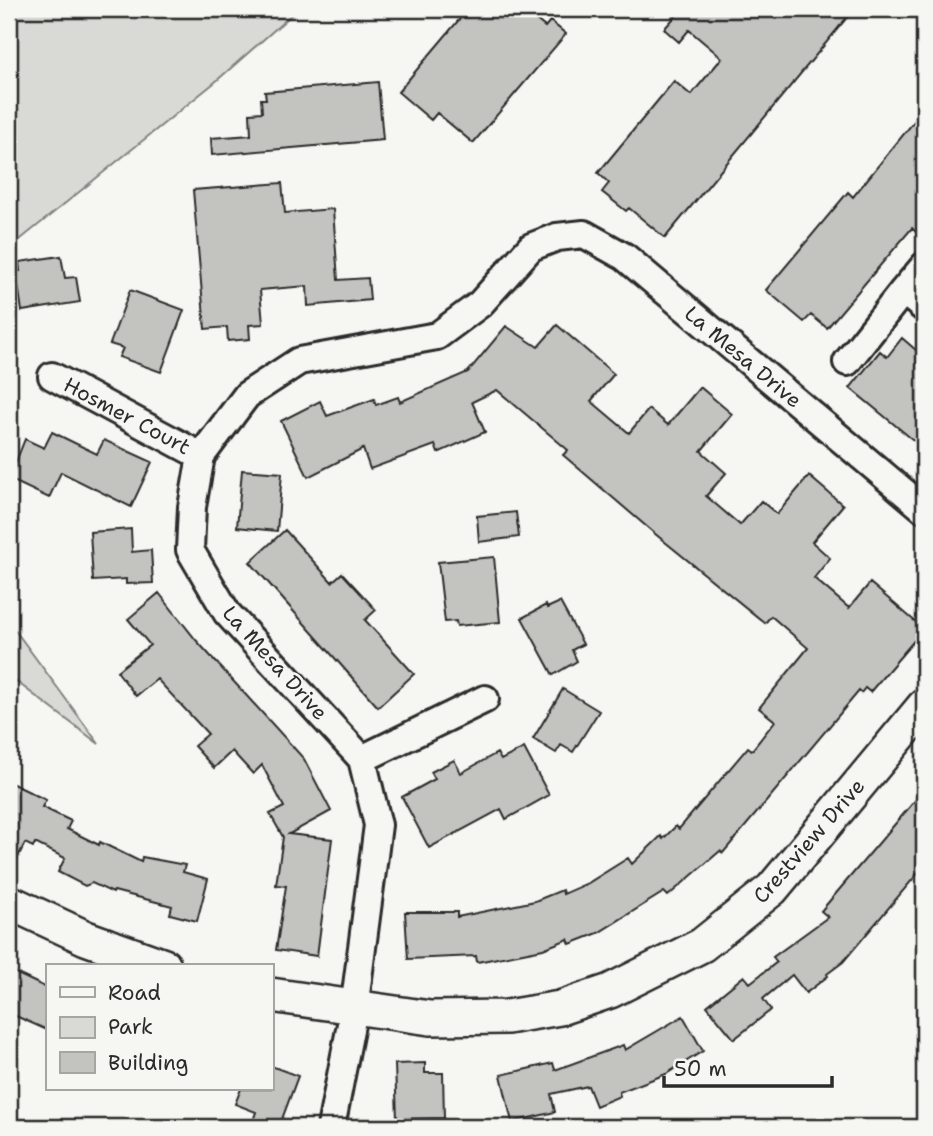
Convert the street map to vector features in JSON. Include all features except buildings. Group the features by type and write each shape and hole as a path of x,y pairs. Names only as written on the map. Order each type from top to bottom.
{"main road":[{"name":"Crestview Drive","path":"273,995 430,1018 507,1017 560,1008 610,991 702,945 772,889 924,706"},
{"path":"9,902 86,938 158,964"}],"street":[{"name":"La Mesa Drive","path":"331,1127 354,1009 378,825 362,759 228,613 190,550 192,507 201,456 247,395 299,361 437,336 480,304 531,247 557,237 584,234 625,257 924,509"},
{"path":"846,362 924,265"},
{"path":"903,291 924,308"},
{"name":"Hosmer Court","path":"52,376 201,456"},
{"path":"362,759 485,699"}],"green space":[{"path":"9,9 298,9 214,83 21,239 9,244"},
{"path":"9,622 99,744 9,676"}]}
